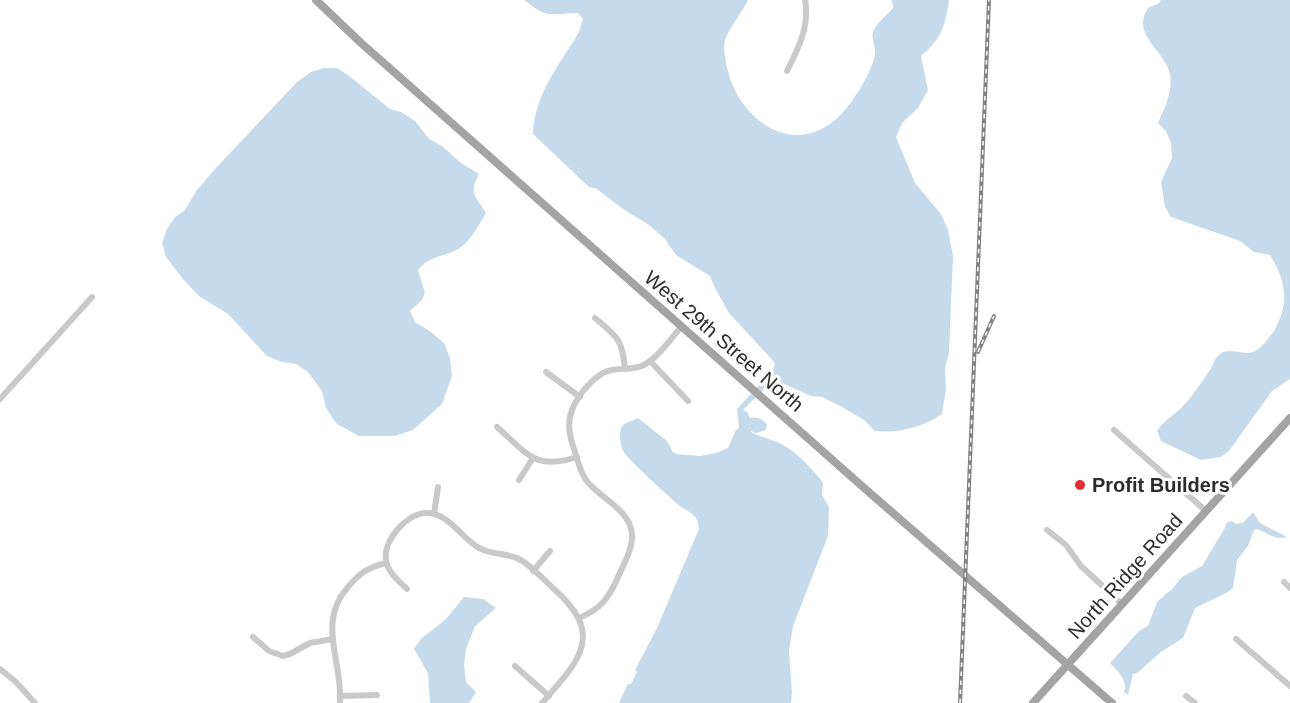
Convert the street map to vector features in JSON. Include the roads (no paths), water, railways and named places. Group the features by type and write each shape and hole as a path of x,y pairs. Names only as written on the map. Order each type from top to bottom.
{"main road":[{"name":"West 29th Street North","path":"316,0 360,42 871,494 1113,703"},
{"name":"North Ridge Road","path":"1033,703 1290,418"}],"street":[{"path":"788,71 800,46 805,27 807,11 805,0"},
{"path":"0,399 92,297"},
{"path":"595,318 619,340 623,349 625,369"},
{"path":"579,618 600,607 610,595 633,537 628,520 588,483 582,472 569,424 572,409 600,375 611,370 639,367 650,361 682,326"},
{"path":"650,361 688,401"},
{"path":"546,372 580,397"},
{"path":"497,427 533,458 553,463 577,457"},
{"path":"1114,430 1206,511"},
{"path":"519,480 533,458"},
{"path":"434,514 438,487"},
{"path":"407,589 391,573 386,563 387,545 406,522 416,515 434,514 444,519 478,548 519,559 568,602 579,618 583,633 580,655 572,669 542,703"},
{"path":"1047,530 1065,545 1082,566 1122,603"},
{"path":"533,571 550,551"},
{"path":"377,695 340,700 332,617 342,594 364,570 386,563"},
{"path":"1284,582 1290,588"},
{"path":"253,637 268,651 285,656 310,643 333,639"},
{"path":"1236,639 1290,686"},
{"path":"515,666 549,696"},
{"path":"0,669 16,682 35,703"},
{"path":"1186,696 1195,703"}],"water":[{"path":"524,0 748,0 724,43 726,61 733,85 742,102 768,127 784,133 801,135 818,131 835,120 853,99 873,62 875,51 873,32 893,8 892,0 949,0 946,17 938,37 921,56 928,90 918,108 902,123 896,137 915,183 941,214 948,230 953,256 949,353 945,368 946,389 942,414 926,423 910,428 875,431 864,420 842,407 822,397 811,396 777,381 768,385 743,410 750,418 760,418 767,425 766,430 751,432 788,448 818,476 823,482 822,495 829,507 828,536 793,626 789,651 791,703 619,703 637,672 635,670 657,628 699,529 693,515 668,496 623,451 620,440 621,428 624,424 638,418 667,441 673,452 677,454 700,456 728,448 739,428 737,409 772,373 775,363 729,313 710,276 676,255 664,238 649,225 597,189 589,187 533,134 536,113 543,93 578,34 583,19 578,13 544,13"},
{"path":"1161,0 1290,0 1290,379 1272,391 1229,451 1221,457 1201,460 1161,441 1157,431 1190,399 1220,354 1228,351 1251,353 1263,344 1279,321 1284,292 1280,274 1270,255 1254,252 1240,241 1171,217 1165,207 1161,182 1172,158 1171,143 1166,131 1158,123 1166,105 1171,81 1167,65 1150,42 1143,25 1149,7 1158,4"},
{"path":"324,68 337,68 348,75 390,109 401,112 415,121 429,139 479,174 474,191 486,213 464,245 433,259 418,270 425,293 422,300 410,311 415,322 444,343 450,358 452,376 442,404 413,430 395,436 359,436 337,424 326,408 322,391 308,372 296,364 267,356 228,314 199,296 166,257 162,243 175,217 184,211 197,190 215,169 297,82 311,72"},
{"path":"1253,512 1260,523 1287,537 1279,538 1257,529 1254,530 1248,546 1237,560 1233,588 1195,608 1183,638 1133,674 1128,695 1123,691 1125,686 1123,679 1110,663 1139,631 1148,626 1157,602 1182,577 1202,566 1226,523 1244,522"},
{"path":"464,597 483,599 496,608 475,626 466,649 464,665 466,682 476,692 469,703 430,703 428,673 414,649 421,639 446,619"}],"railway":[{"path":"960,703 989,0"},
{"path":"978,352 994,316"}],"place":[{"name":"Profit Builders","path":"1080,485"}]}
